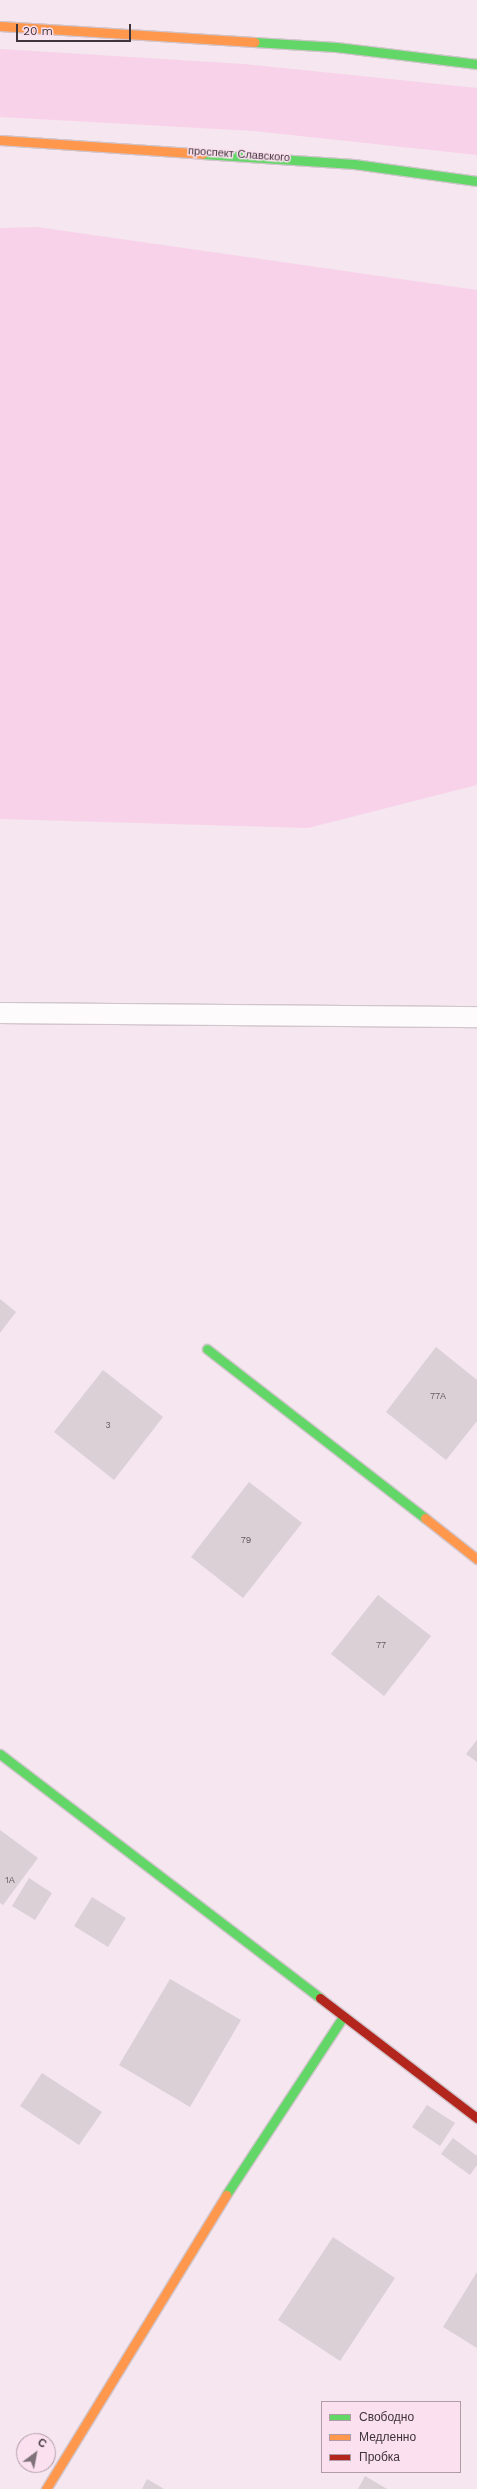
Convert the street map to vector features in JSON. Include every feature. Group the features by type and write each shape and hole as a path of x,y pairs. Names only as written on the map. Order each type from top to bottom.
{"street":[{"path":"0,26 336,47 477,64"},
{"name":"проспект Славского","path":"0,140 354,164 477,180"},
{"path":"207,1349 477,1559"},
{"path":"0,1754 343,2018 477,2118"},
{"path":"46,2489 226,2194 343,2018"}],"lane":[{"path":"0,1013 477,1017"}],"shaded area":[{"path":"0,49 244,64 477,88 477,155 254,131 0,117"},
{"path":"37,227 477,290 477,785 308,828 0,819 0,228"}],"building":[{"path":"0,1299 16,1312 0,1333"},
{"path":"436,1347 477,1380 477,1421 446,1460 386,1412"},
{"path":"103,1370 163,1417 114,1480 54,1432"},
{"path":"249,1482 302,1523 243,1598 191,1557"},
{"path":"378,1595 431,1636 384,1696 331,1654"},
{"path":"477,1740 477,1762 466,1754"},
{"path":"0,1830 38,1858 3,1905 0,1903"},
{"path":"29,1878 52,1893 35,1920 12,1906"},
{"path":"92,1897 126,1918 108,1947 74,1926"},
{"path":"170,1979 241,2020 190,2107 119,2065"},
{"path":"42,2073 102,2112 79,2145 20,2106"},
{"path":"427,2105 455,2123 440,2146 412,2127"},
{"path":"453,2138 477,2156 477,2165 470,2175 441,2154"},
{"path":"333,2237 395,2278 340,2361 278,2320"},
{"path":"477,2272 477,2348 443,2327"},
{"path":"365,2476 387,2489 358,2489"},
{"path":"147,2479 164,2489 142,2489"}],"traffic: fast":[{"path":"254,42 336,47 477,64"},
{"path":"203,154 354,164 477,181"},
{"path":"207,1349 425,1518"},
{"path":"0,1754 320,1998"},
{"path":"226,2195 343,2017"}],"traffic: slow":[{"path":"0,26 254,42"},
{"path":"0,140 203,154"},
{"path":"425,1518 477,1559"},
{"path":"46,2489 226,2195"}],"traffic: jam":[{"path":"320,1998 477,2118"}]}
